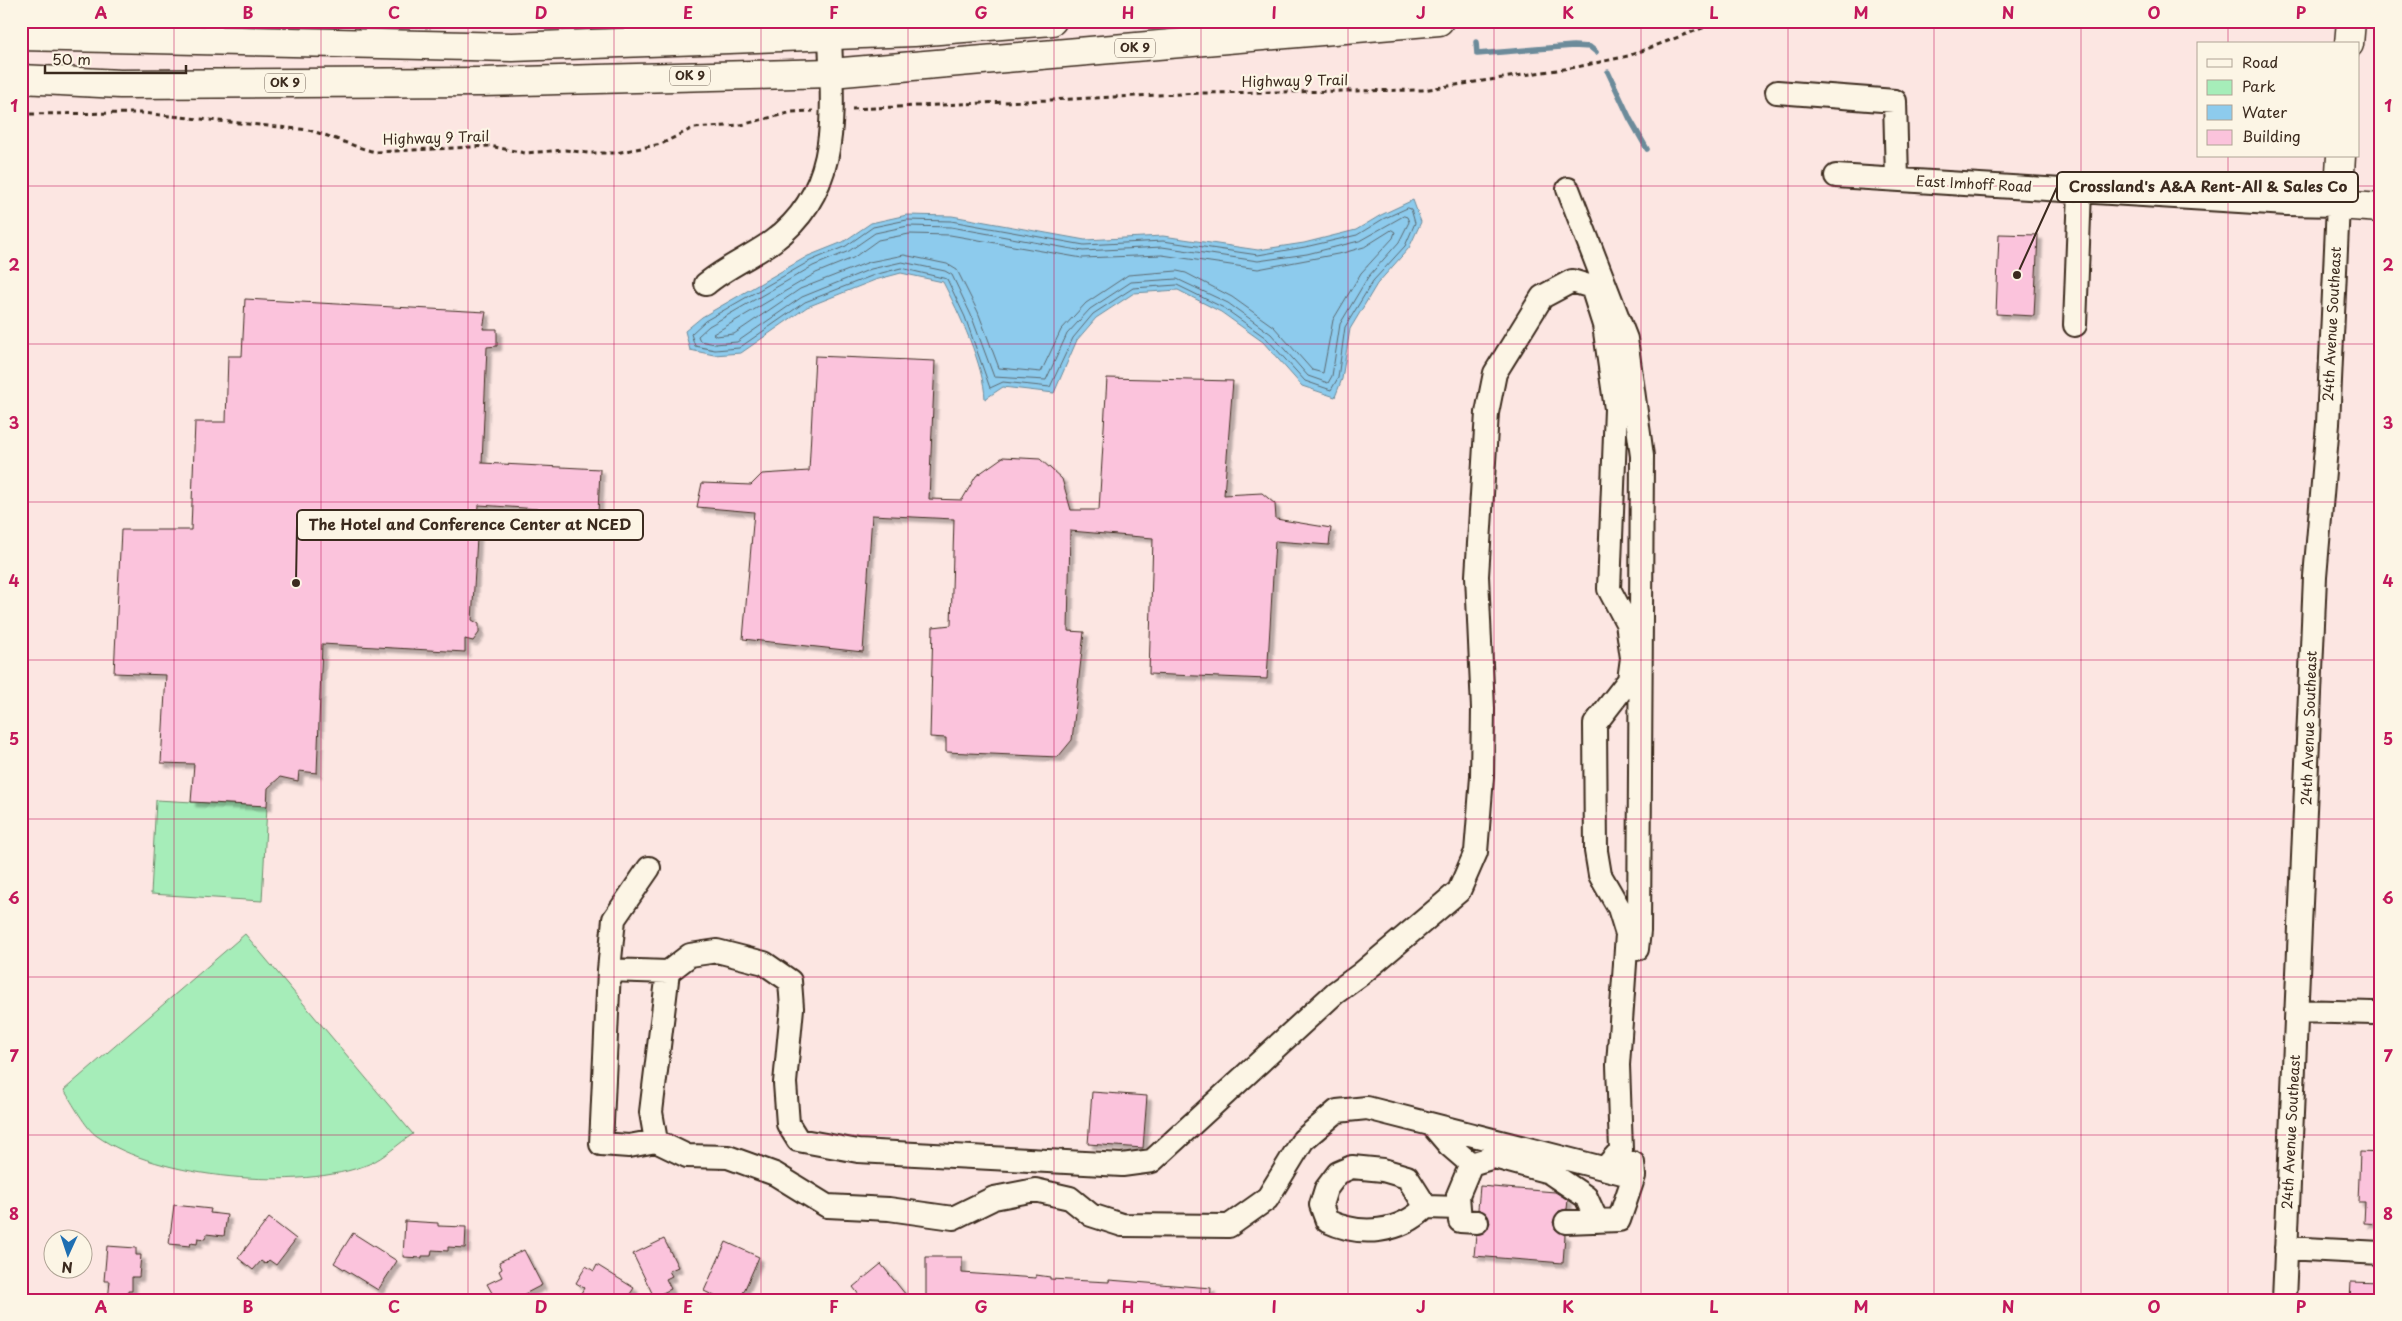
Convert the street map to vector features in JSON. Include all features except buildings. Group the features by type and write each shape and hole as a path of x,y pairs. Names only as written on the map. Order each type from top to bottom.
{"main road":[{"path":"21,36 495,47 652,43 829,26 914,32 1052,21"},
{"name":"OK 9","path":"21,79 120,84 472,82 831,73 1439,21"},
{"path":"2349,42 2351,21"},
{"name":"24th Avenue Southeast","path":"2338,205 2341,158"},
{"name":"East Imhoff Road","path":"2338,205 2381,208"}],"street":[{"path":"706,284 718,274 774,240 794,221 811,198 825,168 832,131 829,26"},
{"path":"1777,92 1895,101 1897,179"},
{"name":"East Imhoff Road","path":"1836,176 2287,204 2338,205"},
{"path":"1566,1222 1618,1220 1634,1176 1625,1072 1639,931 1642,456 1626,339 1568,189"},
{"path":"2075,325 2080,190"},
{"name":"24th Avenue Southeast","path":"2284,1300 2315,577 2328,424 2338,205"},
{"path":"609,970 668,972 690,955 717,951 764,963 790,981 792,1008 785,1083 788,1124 798,1140 877,1152 1122,1165 1152,1161 1335,992 1361,974 1459,891 1476,852 1482,777 1482,709 1477,576 1487,412 1495,373 1542,297 1572,281 1592,287 1604,325 1616,409 1609,589 1628,623 1632,658 1629,680 1596,724 1596,851 1600,875 1619,908 1627,934 1618,1065 1621,1150 1605,1168"},
{"path":"649,868 614,919 609,970 601,1144 629,1146 656,1141 687,1156 728,1157 775,1174 828,1206 889,1209 953,1218 994,1198 1035,1190 1070,1198 1091,1215 1122,1225 1229,1226 1266,1199 1302,1140 1337,1111 1367,1108 1634,1176"},
{"path":"656,1141 651,1112 668,972"},
{"path":"2296,1011 2373,1014"},
{"path":"1432,1124 1449,1146 1471,1164"},
{"path":"1471,1164 1494,1157 1549,1172 1586,1197 1597,1221"},
{"path":"1471,1164 1458,1195 1460,1221 1477,1222"},
{"path":"1426,1207 1459,1208"},
{"path":"2286,1248 2381,1253"}],"path":[{"name":"Highway 9 Trail","path":"860,109 1202,93 1422,90 1577,67 1628,56 1722,21"},
{"name":"Highway 9 Trail","path":"21,114 140,113 289,128 332,136 363,149 376,152 490,146 525,153 565,150 588,153 616,153 661,144 693,128 741,125 792,112 818,110"}],"green space":[{"path":"156,800 267,806 262,901 151,894"},
{"path":"245,934 413,1134 375,1161 340,1173 306,1177 269,1179 230,1177 192,1171 155,1162 123,1151 97,1136 84,1122 64,1090"}],"water":[{"path":"1413,200 1421,222 1409,248 1377,284 1350,329 1342,379 1335,397 1302,386 1263,342 1221,312 1178,290 1134,293 1096,318 1077,340 1054,393 1003,387 985,399 984,385 975,355 943,282 901,273 875,280 807,307 741,353 714,355 690,350 685,331 702,317 808,256 843,242 871,223 907,215 952,216 1085,240 1163,236 1258,250 1304,243 1356,230 1381,215"}],"waterway":[{"path":"1476,42 1477,54 1573,46 1590,47 1596,52"},
{"path":"1608,72 1630,119 1647,149"}],"place":[{"name":"Crossland's A&A Rent-All & Sales Co","path":"2017,275"},
{"name":"The Hotel and Conference Center at NCED","path":"296,583"}]}
